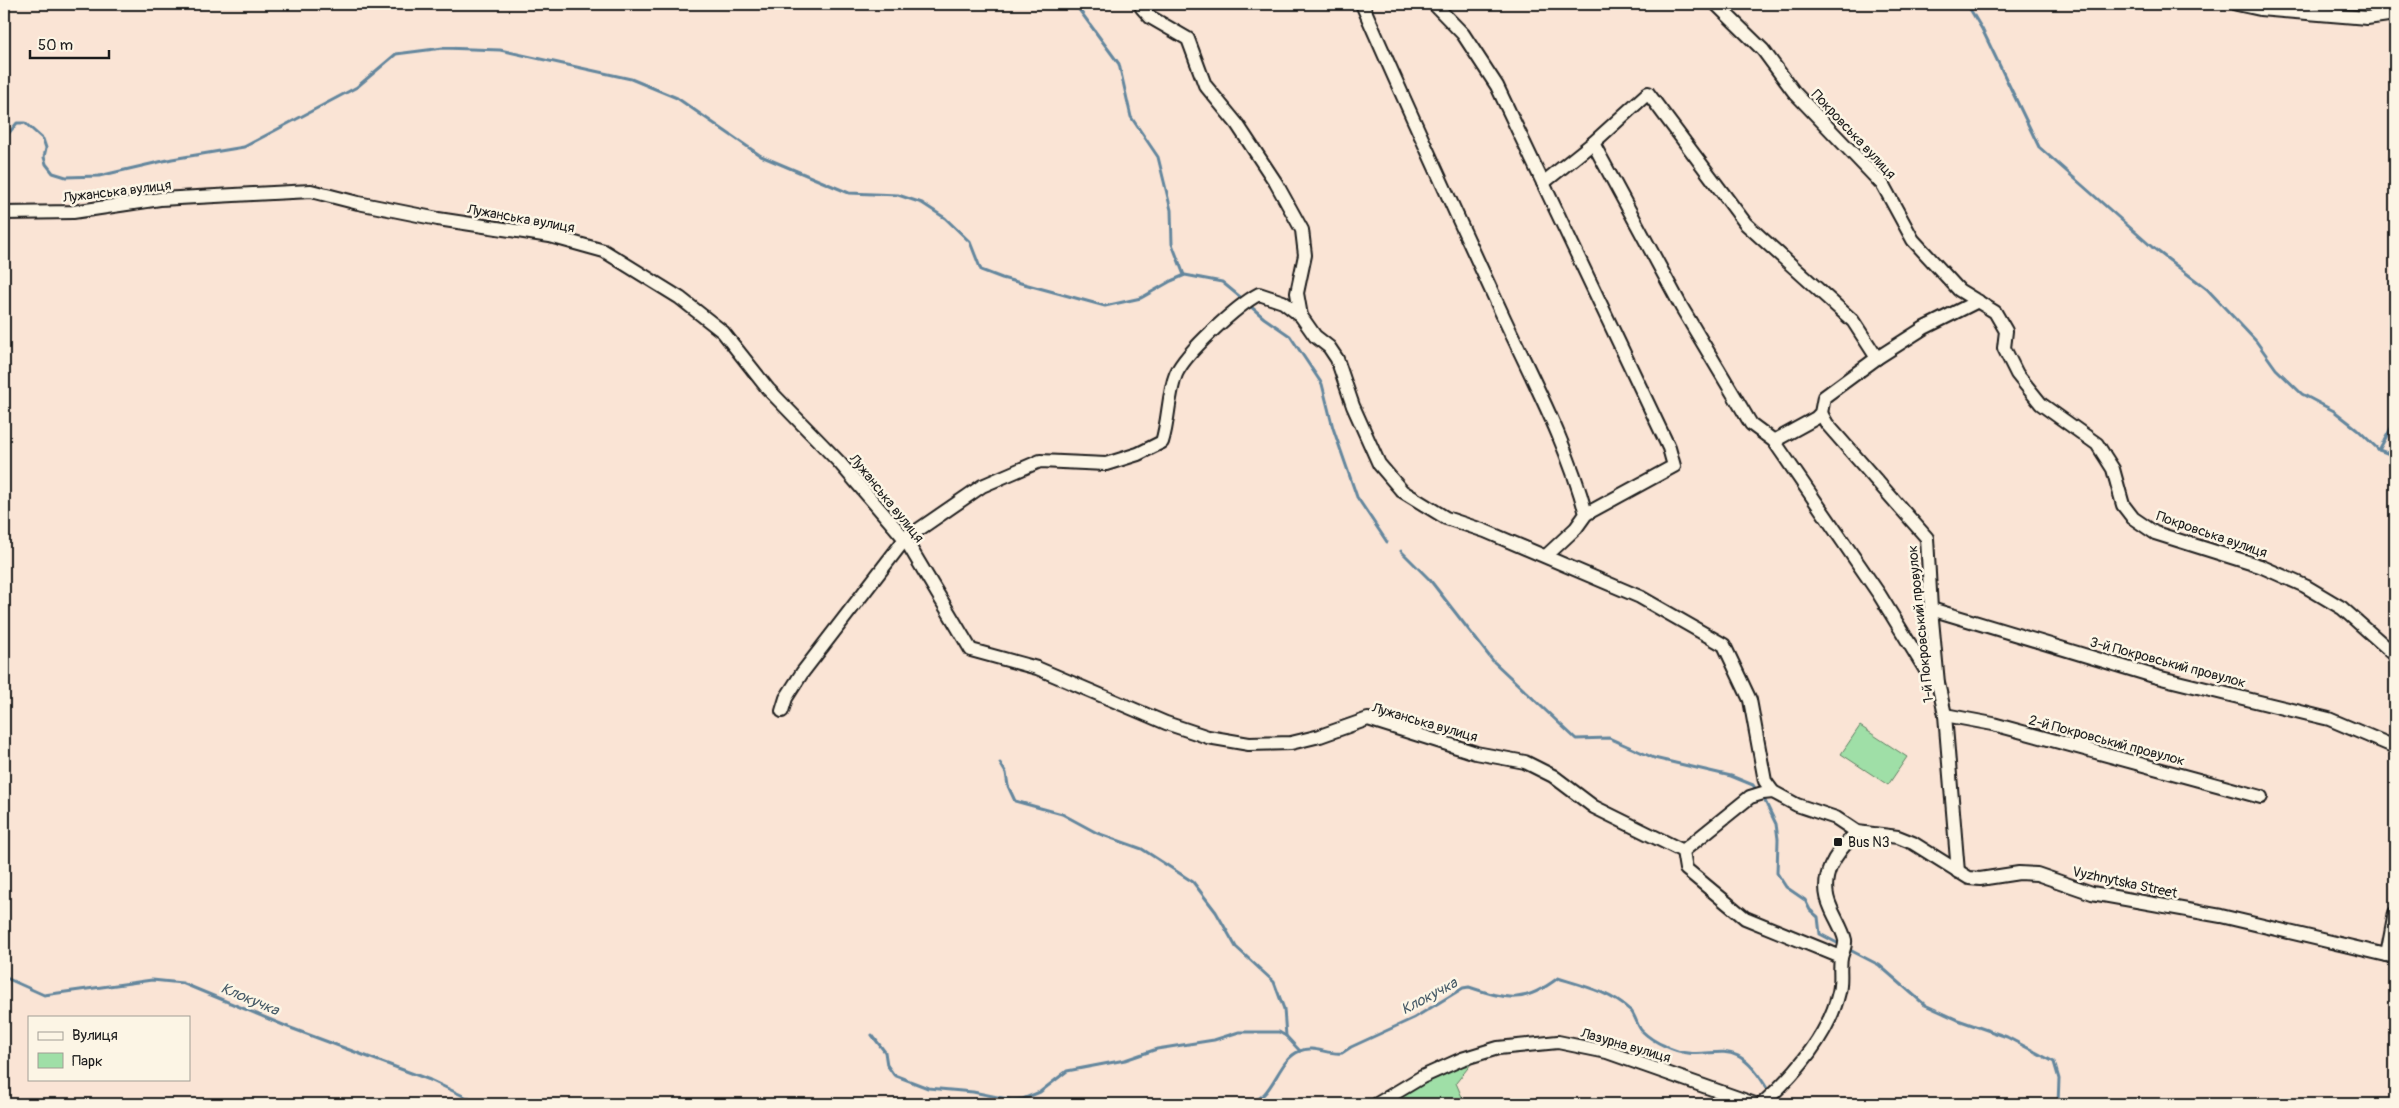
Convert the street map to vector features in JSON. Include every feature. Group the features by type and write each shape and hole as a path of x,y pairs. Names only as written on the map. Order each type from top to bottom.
{"street":[{"path":"1141,4 1142,8 1150,16 1188,40 1205,84 1237,124 1276,183 1302,230 1305,256 1297,293 1301,316"},
{"path":"1362,4 1416,127 1552,421 1586,514"},
{"path":"1434,4 1463,34 1497,86 1665,439 1674,466 1586,514 1576,528 1546,556"},
{"name":"Покровська вулиця","path":"1716,4 1763,50 1794,92 1884,185 1913,240 1959,290 1995,312 2006,331 2004,348 2018,374 2041,404 2097,444 2113,469 2123,505 2133,518 2155,533 2260,566 2305,586 2342,608 2395,655"},
{"path":"2236,4 2260,9 2367,18 2395,14"},
{"path":"1544,183 1648,94 1746,224 1853,321 1877,358"},
{"path":"1593,143 1682,308 1751,424 1774,441 1879,594 1933,682 1938,683"},
{"name":"Лужанська вулиця","path":"4,213 74,212 160,199 311,191 420,216 550,236 604,251 680,298 723,332 768,389 839,462 905,539 971,650 1037,668 1166,723 1208,737 1249,744 1281,744 1307,740 1368,719 1476,753 1525,762 1553,776 1594,807 1683,851"},
{"path":"782,711 786,698 802,673 905,539 982,486 1040,461 1106,464 1138,454 1162,442 1168,424 1177,373 1215,328 1245,301 1259,294 1283,302 1301,316 1315,336 1329,348 1337,359 1354,406 1379,464 1402,491 1446,518 1546,556 1640,597 1724,645 1750,700 1764,781 1768,793"},
{"path":"1774,441 1816,418 1820,412 1824,397 1877,358 1924,328 1978,300"},
{"name":"1-й Покровський провулок","path":"1820,412 1827,424 1927,538 1931,609 1938,683 1945,715 1958,872"},
{"name":"3-й Покровський провулок","path":"1931,609 2157,677 2329,719 2395,747"},
{"name":"2-й Покровський провулок","path":"1945,715 1993,724 2261,798"},
{"path":"1765,1102 1778,1089 1829,1022 1842,976 1845,939 1826,898 1826,872 1842,846 1857,832 1836,818 1768,793 1750,798 1683,851 1686,869 1745,918 1843,955"},
{"name":"Vyzhnytska Street","path":"1857,832 1898,837 1914,843 1969,878 1980,879 2019,873 2037,874 2092,892 2221,916 2391,956"},
{"path":"2391,956 2395,913"},
{"name":"Лазурна вулиця","path":"1377,1104 1431,1072 1480,1052 1505,1046 1558,1042 1607,1052 1754,1104"}],"green space":[{"path":"1860,726 1907,757 1888,785 1841,754"},
{"path":"1472,1049 1475,1059 1456,1083 1465,1104 1368,1104 1409,1079"}],"waterway":[{"path":"1075,4 1119,64 1131,117 1158,157 1171,210 1172,244 1184,275"},
{"path":"1967,4 1982,29 2039,147 2152,247 2207,289 2256,341 2276,369 2302,394 2334,411 2379,450 2395,456"},
{"path":"4,139 17,123 25,123 43,139 46,148 44,157 46,164 53,173 66,177 99,176 172,159 244,147 357,87 396,54 443,48 500,50 631,79 677,98 761,156 849,193 898,195 922,203 945,218 970,242 981,270 1002,278 1105,306 1141,298 1185,275 1222,282 1245,301"},
{"path":"1249,305 1290,336 1322,384 1333,428 1357,497 1387,542"},
{"path":"2379,450 2395,421"},
{"path":"1401,551 1430,580 1493,661 1576,739 1609,738 1654,758 1731,776 1753,785 1757,791"},
{"path":"1000,763 1006,773 1008,786 1015,801 1062,814 1097,833 1142,849 1193,882 1216,912 1236,947 1274,982 1284,1009 1286,1036 1300,1051"},
{"path":"1763,797 1776,824 1778,839 1777,873 1786,887 1805,900 1810,910 1818,917 1820,934 1841,945"},
{"path":"1846,948 1879,965 1925,1005 1958,1020 2007,1037 2054,1062 2059,1079 2058,1104"},
{"name":"Клокучка","path":"4,977 44,995 152,980 182,983 288,1027 430,1080 480,1104"},
{"name":"Клокучка","path":"1246,1104 1256,1101 1263,1095 1286,1062 1300,1051 1310,1049 1342,1053 1414,1018 1463,988 1469,987 1505,997 1525,996 1558,978 1596,990 1623,1004 1631,1011 1642,1031 1653,1040 1665,1046 1682,1052 1696,1054 1732,1053 1743,1059 1755,1071 1769,1092"},
{"path":"872,1035 885,1052 887,1065 894,1075 928,1088 973,1092 1012,1100 1023,1099 1040,1092 1067,1071 1125,1060 1157,1049 1214,1040 1239,1032 1279,1032 1286,1036"}],"place":[{"name":"Bus N3","path":"1838,842"}]}
